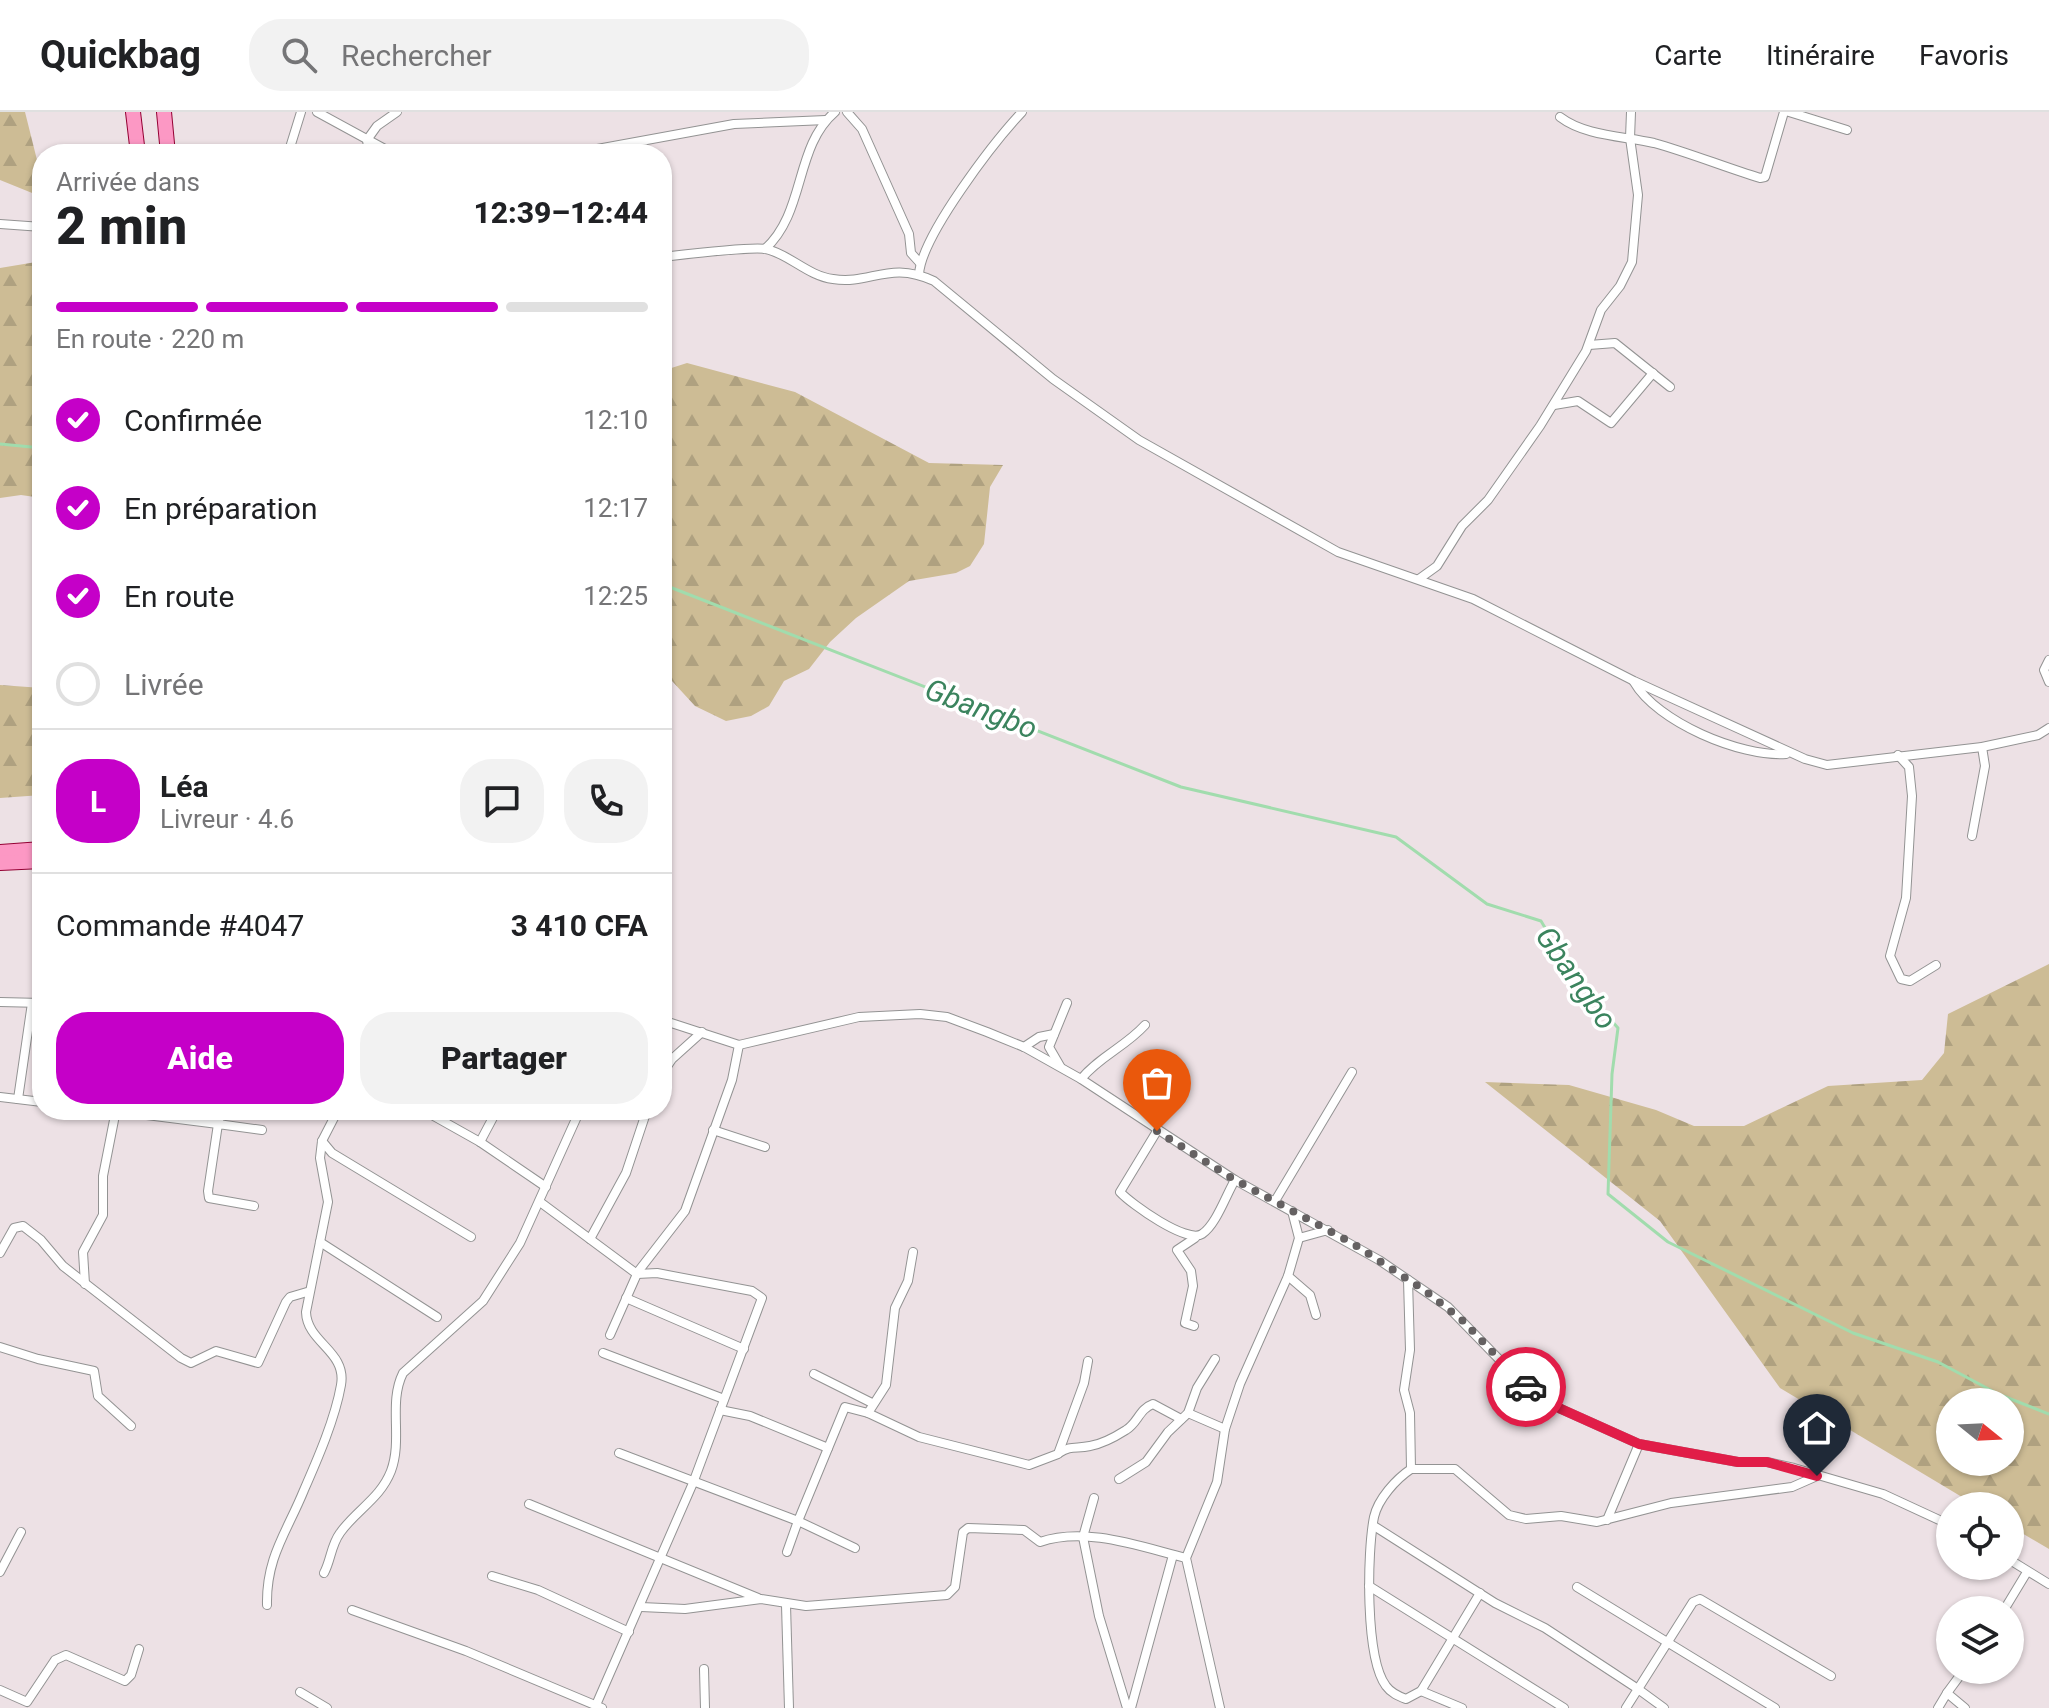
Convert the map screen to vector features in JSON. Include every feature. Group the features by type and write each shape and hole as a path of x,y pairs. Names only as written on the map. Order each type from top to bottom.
{"main road":[{"path":"133,112 137,144"},
{"path":"164,112 167,144"},
{"path":"0,852 32,850"},
{"path":"0,863 32,861"}],"street":[{"path":"126,112 135,144"},
{"path":"291,144 301,112"},
{"path":"317,112 375,144"},
{"path":"368,144 377,126 397,112"},
{"path":"765,249 780,236 790,217 814,142 826,120 835,112"},
{"path":"847,112 862,129 909,234 911,253 920,263"},
{"path":"919,274 920,263 964,188 1022,112"},
{"path":"1419,579 1428,574 1462,526 1488,500 1553,405 1589,345 1601,310 1620,286 1632,262 1638,195 1630,138 1631,112"},
{"path":"1560,117 1579,130 1630,138 1760,178 1765,177 1769,168 1786,112 1847,130"},
{"path":"625,144 734,124 826,120"},
{"path":"0,224 32,226"},
{"path":"672,256 765,249 823,278 835,280 891,271 919,274 934,281 1053,379 1158,452 1346,557 1473,599 1634,681 1792,754 1827,765 1982,747 2038,735 2049,728"},
{"path":"1589,345 1612,342 1670,387"},
{"path":"1553,405 1578,401 1611,423 1653,373"},
{"path":"1428,574 1437,585"},
{"path":"2049,660 2044,670 2049,682"},
{"path":"1634,681 1641,694 1662,710 1710,737 1747,751 1792,754"},
{"path":"2038,735 2049,740"},
{"path":"1972,836 1985,766 1982,747"},
{"path":"1898,755 1909,767 1912,796 1906,898 1890,956 1901,979 1910,981 1936,965"},
{"path":"0,1002 32,1003 18,1099"},
{"path":"1061,1067 1049,1047 1067,1003"},
{"path":"672,1023 739,1045 859,1017 920,1014 947,1017 1024,1047 1081,1079 1235,1180 1328,1230 1408,1280 1462,1320 1540,1399 1639,1444 1738,1462 1767,1462 1883,1494 1936,1519"},
{"path":"1081,1079 1094,1063 1125,1046 1145,1025"},
{"path":"672,1059 702,1032"},
{"path":"1024,1047 1039,1037 1054,1034"},
{"path":"610,1335 637,1274 685,1211 732,1080 739,1045"},
{"path":"1275,1201 1352,1072"},
{"path":"0,1097 32,1101"},
{"path":"85,1284 83,1252 103,1215 103,1176 114,1120"},
{"path":"189,1120 262,1130"},
{"path":"219,1120 209,1198 254,1206"},
{"path":"267,1605 269,1564 305,1489 341,1384 340,1364 309,1330 306,1321 307,1292 328,1202 320,1158 322,1141 333,1120"},
{"path":"441,1120 480,1142 546,1187"},
{"path":"480,1142 492,1120"},
{"path":"324,1573 337,1536 351,1519 365,1510 390,1475 397,1453 397,1385 403,1373 483,1301 520,1243 576,1120"},
{"path":"590,1239 626,1173 644,1120"},
{"path":"713,1130 765,1147"},
{"path":"1157,1131 1120,1192 1168,1226 1196,1237"},
{"path":"322,1141 332,1153 471,1237"},
{"path":"1194,1326 1185,1323 1193,1286 1191,1271 1177,1250 1205,1233 1235,1180"},
{"path":"352,1610 466,1651 582,1704 599,1707 693,1483 761,1295 657,1273 637,1274 540,1202"},
{"path":"1220,1708 1186,1558 1217,1482 1225,1429 1240,1384 1288,1276 1299,1238 1292,1211"},
{"path":"0,1253 14,1228 23,1226 85,1284 191,1363 216,1351 258,1363 286,1302 290,1297 307,1292"},
{"path":"1299,1238 1328,1230"},
{"path":"320,1242 437,1317"},
{"path":"868,1413 886,1385 895,1308 908,1281 913,1252"},
{"path":"1288,1276 1310,1295 1316,1315"},
{"path":"1408,1280 1411,1333 1404,1390 1410,1413 1411,1469 1380,1503 1374,1526 1369,1586 1372,1642 1384,1684 1391,1693 1406,1699 1421,1691 1480,1593"},
{"path":"626,1298 744,1349"},
{"path":"0,1347 94,1371 98,1396 131,1426"},
{"path":"603,1353 724,1399"},
{"path":"1119,1479 1146,1462 1184,1416 1215,1359"},
{"path":"1058,1454 1084,1383 1088,1361"},
{"path":"814,1374 872,1403"},
{"path":"787,1552 845,1407 868,1413 919,1437 1029,1465 1070,1446 1087,1447 1110,1439 1129,1429 1142,1409 1153,1404 1225,1429"},
{"path":"720,1410 750,1416 828,1448"},
{"path":"1607,1520 1639,1444"},
{"path":"619,1453 798,1521 855,1548"},
{"path":"1411,1469 1455,1469 1509,1515 1526,1519 1561,1516 1590,1522 1671,1503 1792,1487 1817,1476"},
{"path":"1094,1498 1083,1537 1099,1616 1129,1708"},
{"path":"529,1504 761,1599 786,1605 947,1595 955,1587 963,1532 968,1528 1024,1530 1040,1542 1083,1537 1134,1543 1186,1558"},
{"path":"1374,1526 1480,1593 1545,1628 1664,1708"},
{"path":"0,1572 21,1532"},
{"path":"1129,1708 1173,1555"},
{"path":"2024,1570 2049,1584"},
{"path":"2012,1596 2027,1572"},
{"path":"492,1576 538,1590 629,1632"},
{"path":"1369,1586 1564,1708"},
{"path":"1577,1587 1775,1708"},
{"path":"641,1607 685,1609 761,1599"},
{"path":"1626,1708 1693,1602 1700,1599 1831,1676"},
{"path":"786,1605 789,1708"},
{"path":"27,1702 43,1675 61,1656 70,1656 125,1681 131,1675 139,1649"},
{"path":"704,1669 705,1708"},
{"path":"1938,1708 1954,1684"},
{"path":"0,1690 36,1708"},
{"path":"1421,1691 1462,1708"},
{"path":"300,1692 327,1708"},
{"path":"1947,1693 1965,1708"}],"green space":[{"path":"0,112 25,112 33,144 32,193 0,180"},
{"path":"32,263 32,497 0,498 0,268"},
{"path":"687,363 795,392 929,463 1003,465 990,487 984,544 970,566 956,573 909,581 856,618 830,642 809,669 784,681 769,706 751,716 726,721 695,706 672,681 672,368"},
{"path":"0,685 32,687 32,796 0,798"},
{"path":"2049,964 2049,1549 2024,1534 2024,1492 1954,1492 1780,1388 1660,1221 1485,1082 1569,1085 1656,1110 1694,1126 1744,1126 1828,1086 1922,1080 1944,1053 1948,1014"}],"waterway":[{"name":"Gbangbo","path":"0,444 32,447"},
{"name":"Gbangbo","path":"672,588 1181,787 1396,837 1487,904 1541,921 1578,983 1618,1028 1612,1074 1608,1194 1668,1242 1853,1333 1938,1362 1998,1394 2049,1414"}],"way so far":[{"path":"1157,1131 1235,1180 1352,1243 1424,1290 1462,1320 1526,1387"}],"route":[{"path":"1526,1387 1540,1399 1639,1444 1738,1462 1767,1462 1817,1476"}]}
